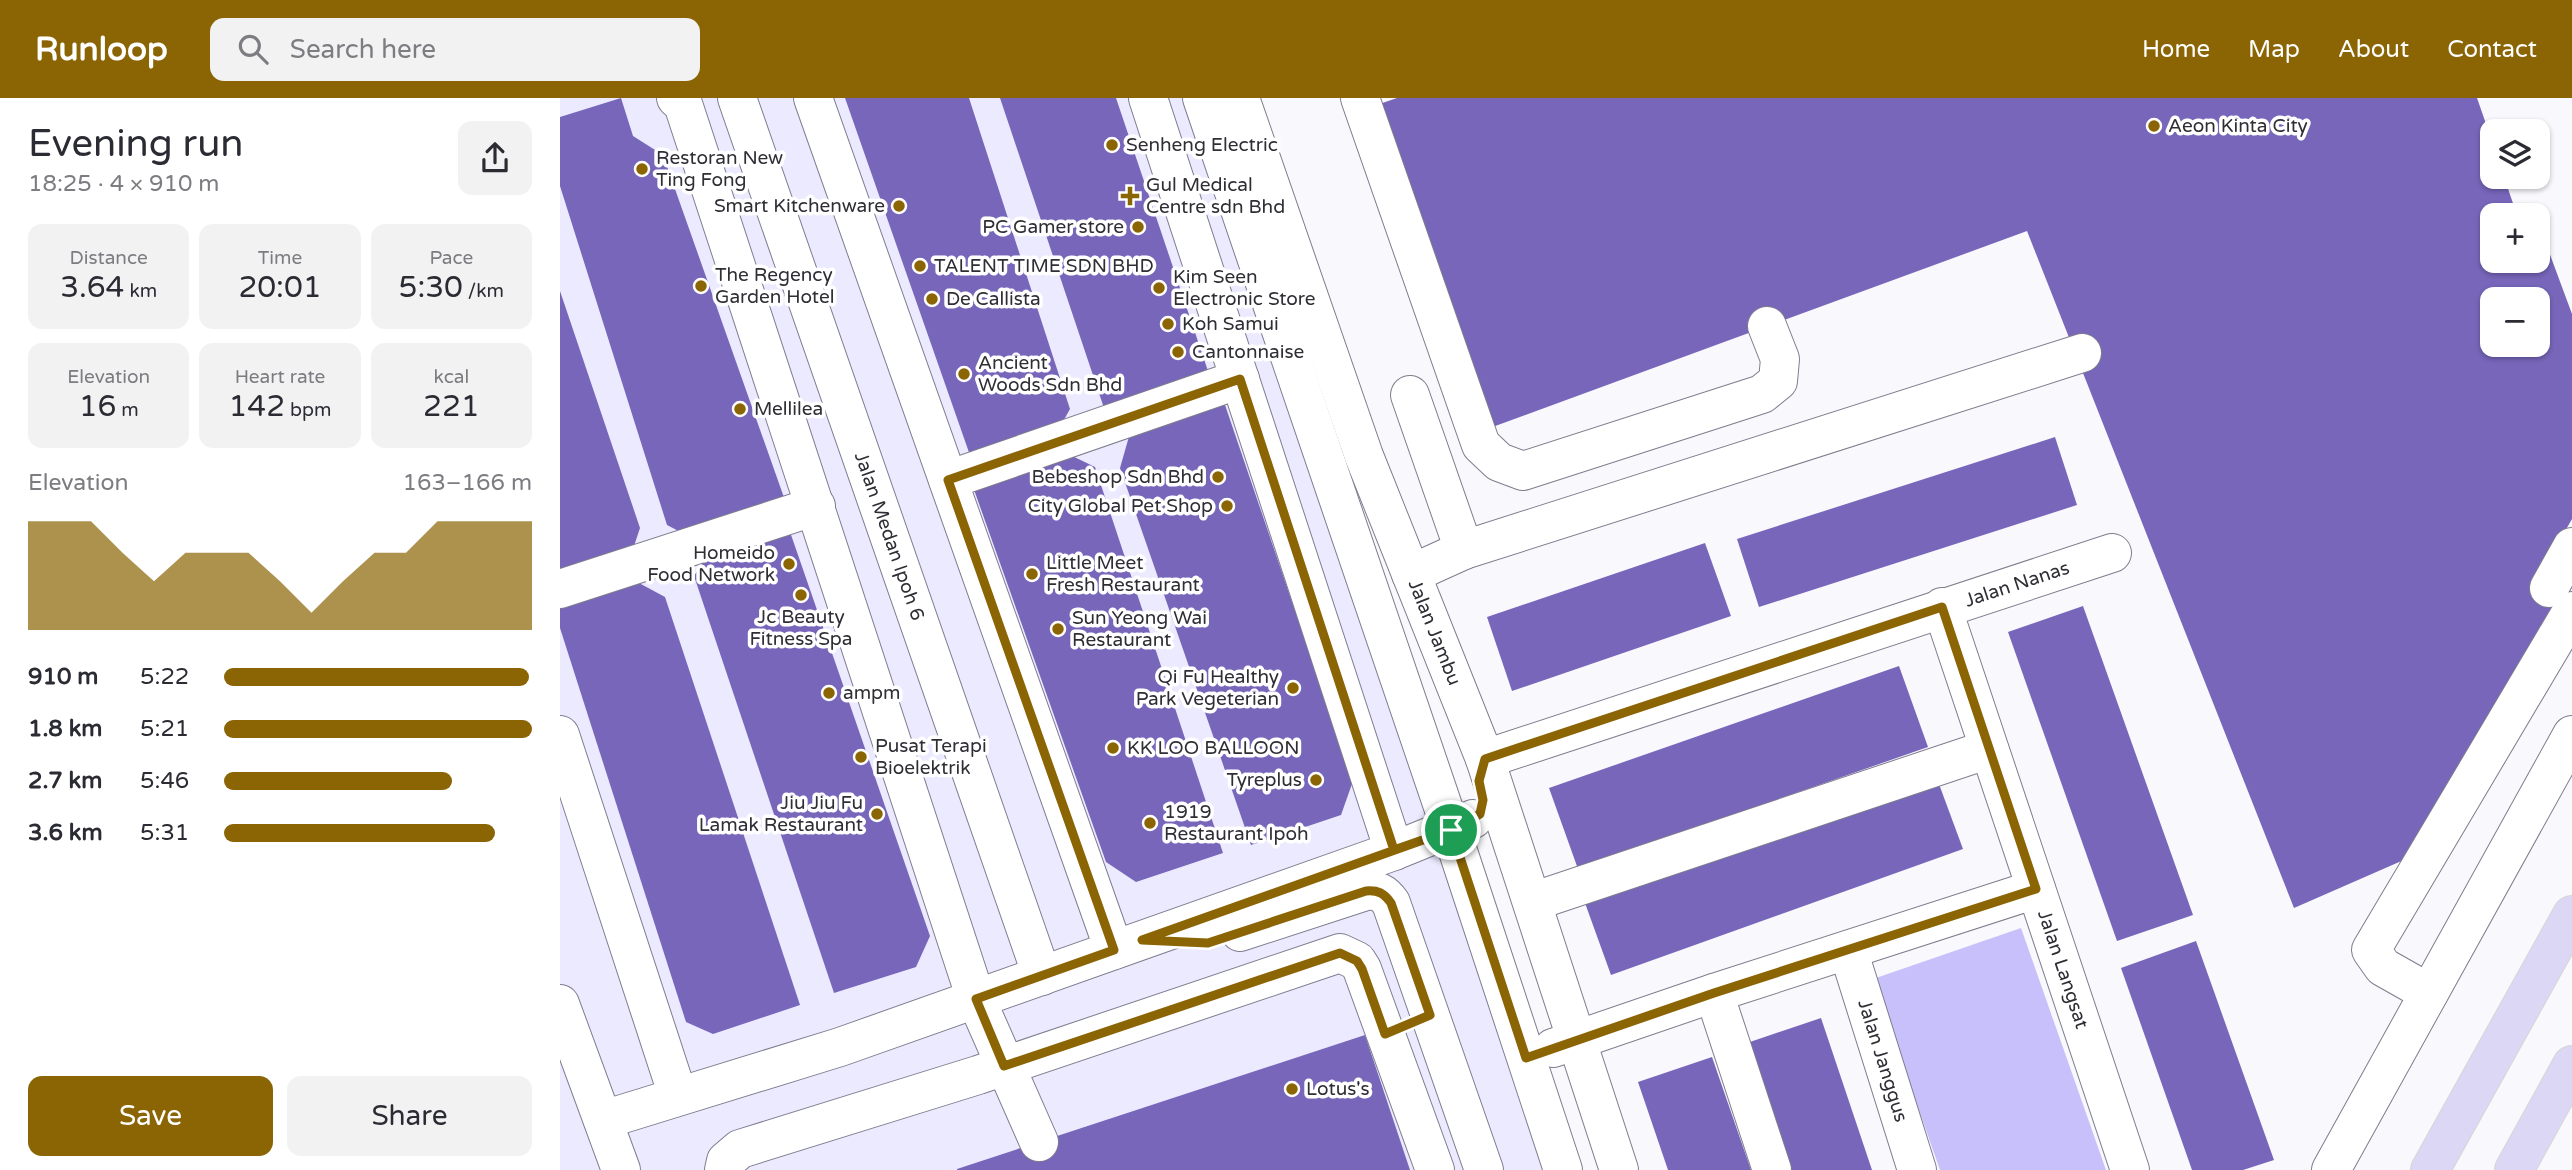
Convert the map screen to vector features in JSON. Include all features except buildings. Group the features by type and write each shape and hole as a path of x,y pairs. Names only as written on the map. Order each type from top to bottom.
{"main road":[{"path":"2430,1170 2572,915"},
{"path":"2514,1170 2572,1065"}],"street":[{"path":"676,98 683,104 976,999 1039,1142"},
{"name":"Jalan Medan Ipoh 6","path":"737,98 1042,976"},
{"path":"813,98 948,480 1128,945"},
{"path":"1148,98 1394,850"},
{"path":"1202,98 1451,830 1563,1170"},
{"name":"Jalan Jambu","path":"1240,98 1364,456 1485,759 1619,1170"},
{"path":"1360,99 1481,445 1499,462 1523,471 1762,394 1778,381 1780,359 1767,326"},
{"path":"1411,574 1464,550 2082,353"},
{"path":"948,480 1240,379"},
{"path":"1410,395 1464,550"},
{"path":"560,589 816,506"},
{"path":"2429,993 2384,967 2371,950 2561,599 2572,547"},
{"name":"Jalan Nanas","path":"1485,759 2112,553"},
{"name":"Jalan Langsat","path":"1942,607 2130,1170"},
{"path":"560,734 678,1096"},
{"path":"2332,1170 2572,735"},
{"path":"1532,902 1989,749"},
{"path":"603,1120 840,1047 1451,830 1480,814 1483,800 1479,781 1485,759"},
{"path":"1526,1058 1714,993 2036,889"},
{"path":"1128,945 1208,943 1366,891 1376,890 1385,895 1391,903 1484,1170"},
{"name":"Jalan Janggus","path":"1848,950 1917,1170"},
{"path":"724,1170 726,1161 740,1149 1004,1066 1340,953 1357,961 1362,969 1435,1170"},
{"path":"1714,993 1772,1170"},
{"path":"560,1004 621,1170"},
{"path":"1385,1034 1430,1015"}],"shaded area":[{"path":"560,98 1201,98 1566,1170 560,1170"},
{"path":"2021,928 2106,1170 1940,1170 1873,979"}],"place":[{"name":"Aeon Kinta City","path":"2154,126"},
{"name":"Senheng Electric","path":"1112,145"},
{"name":"Restoran New Ting Fong","path":"642,169"},
{"name":"Gul Medical Centre sdn Bhd","path":"1130,196"},
{"name":"Smart Kitchenware","path":"899,206"},
{"name":"PC Gamer store","path":"1138,227"},
{"name":"TALENT TIME SDN BHD","path":"920,266"},
{"name":"The Regency Garden Hotel","path":"701,286"},
{"name":"Kim Seen Electronic Store","path":"1159,288"},
{"name":"De Callista","path":"932,299"},
{"name":"Koh Samui","path":"1168,324"},
{"name":"Cantonnaise","path":"1178,352"},
{"name":"Ancient Woods Sdn Bhd","path":"964,374"},
{"name":"Mellilea","path":"740,409"},
{"name":"Bebeshop Sdn Bhd","path":"1218,477"},
{"name":"City Global Pet Shop","path":"1227,506"},
{"name":"Homeido Food Network","path":"789,564"},
{"name":"Little Meet Fresh Restaurant","path":"1032,574"},
{"name":"Jc Beauty Fitness Spa","path":"801,595"},
{"name":"Sun Yeong Wai Restaurant","path":"1058,629"},
{"name":"Qi Fu Healthy Park Vegeterian","path":"1293,688"},
{"name":"ampm","path":"829,693"},
{"name":"KK LOO BALLOON","path":"1113,748"},
{"name":"Pusat Terapi Bioelektrik","path":"861,757"},
{"name":"Tyreplus","path":"1316,780"},
{"name":"Jiu Jiu Fu Lamak Restaurant","path":"877,814"},
{"name":"1919 Restaurant Ipoh","path":"1150,823"},
{"name":"Lotus's","path":"1292,1089"}],"route":[{"path":"1451,830 1142,940 1208,943 1376,890 1385,895 1391,903 1430,1015 1385,1034 1357,961 1349,955 1331,954 1004,1066 976,999 1114,950 948,480 1240,379 1394,850 1451,830 1526,1058 1714,993 2036,889 1942,607 1485,759 1479,781 1483,800 1480,814 1451,830"}]}
